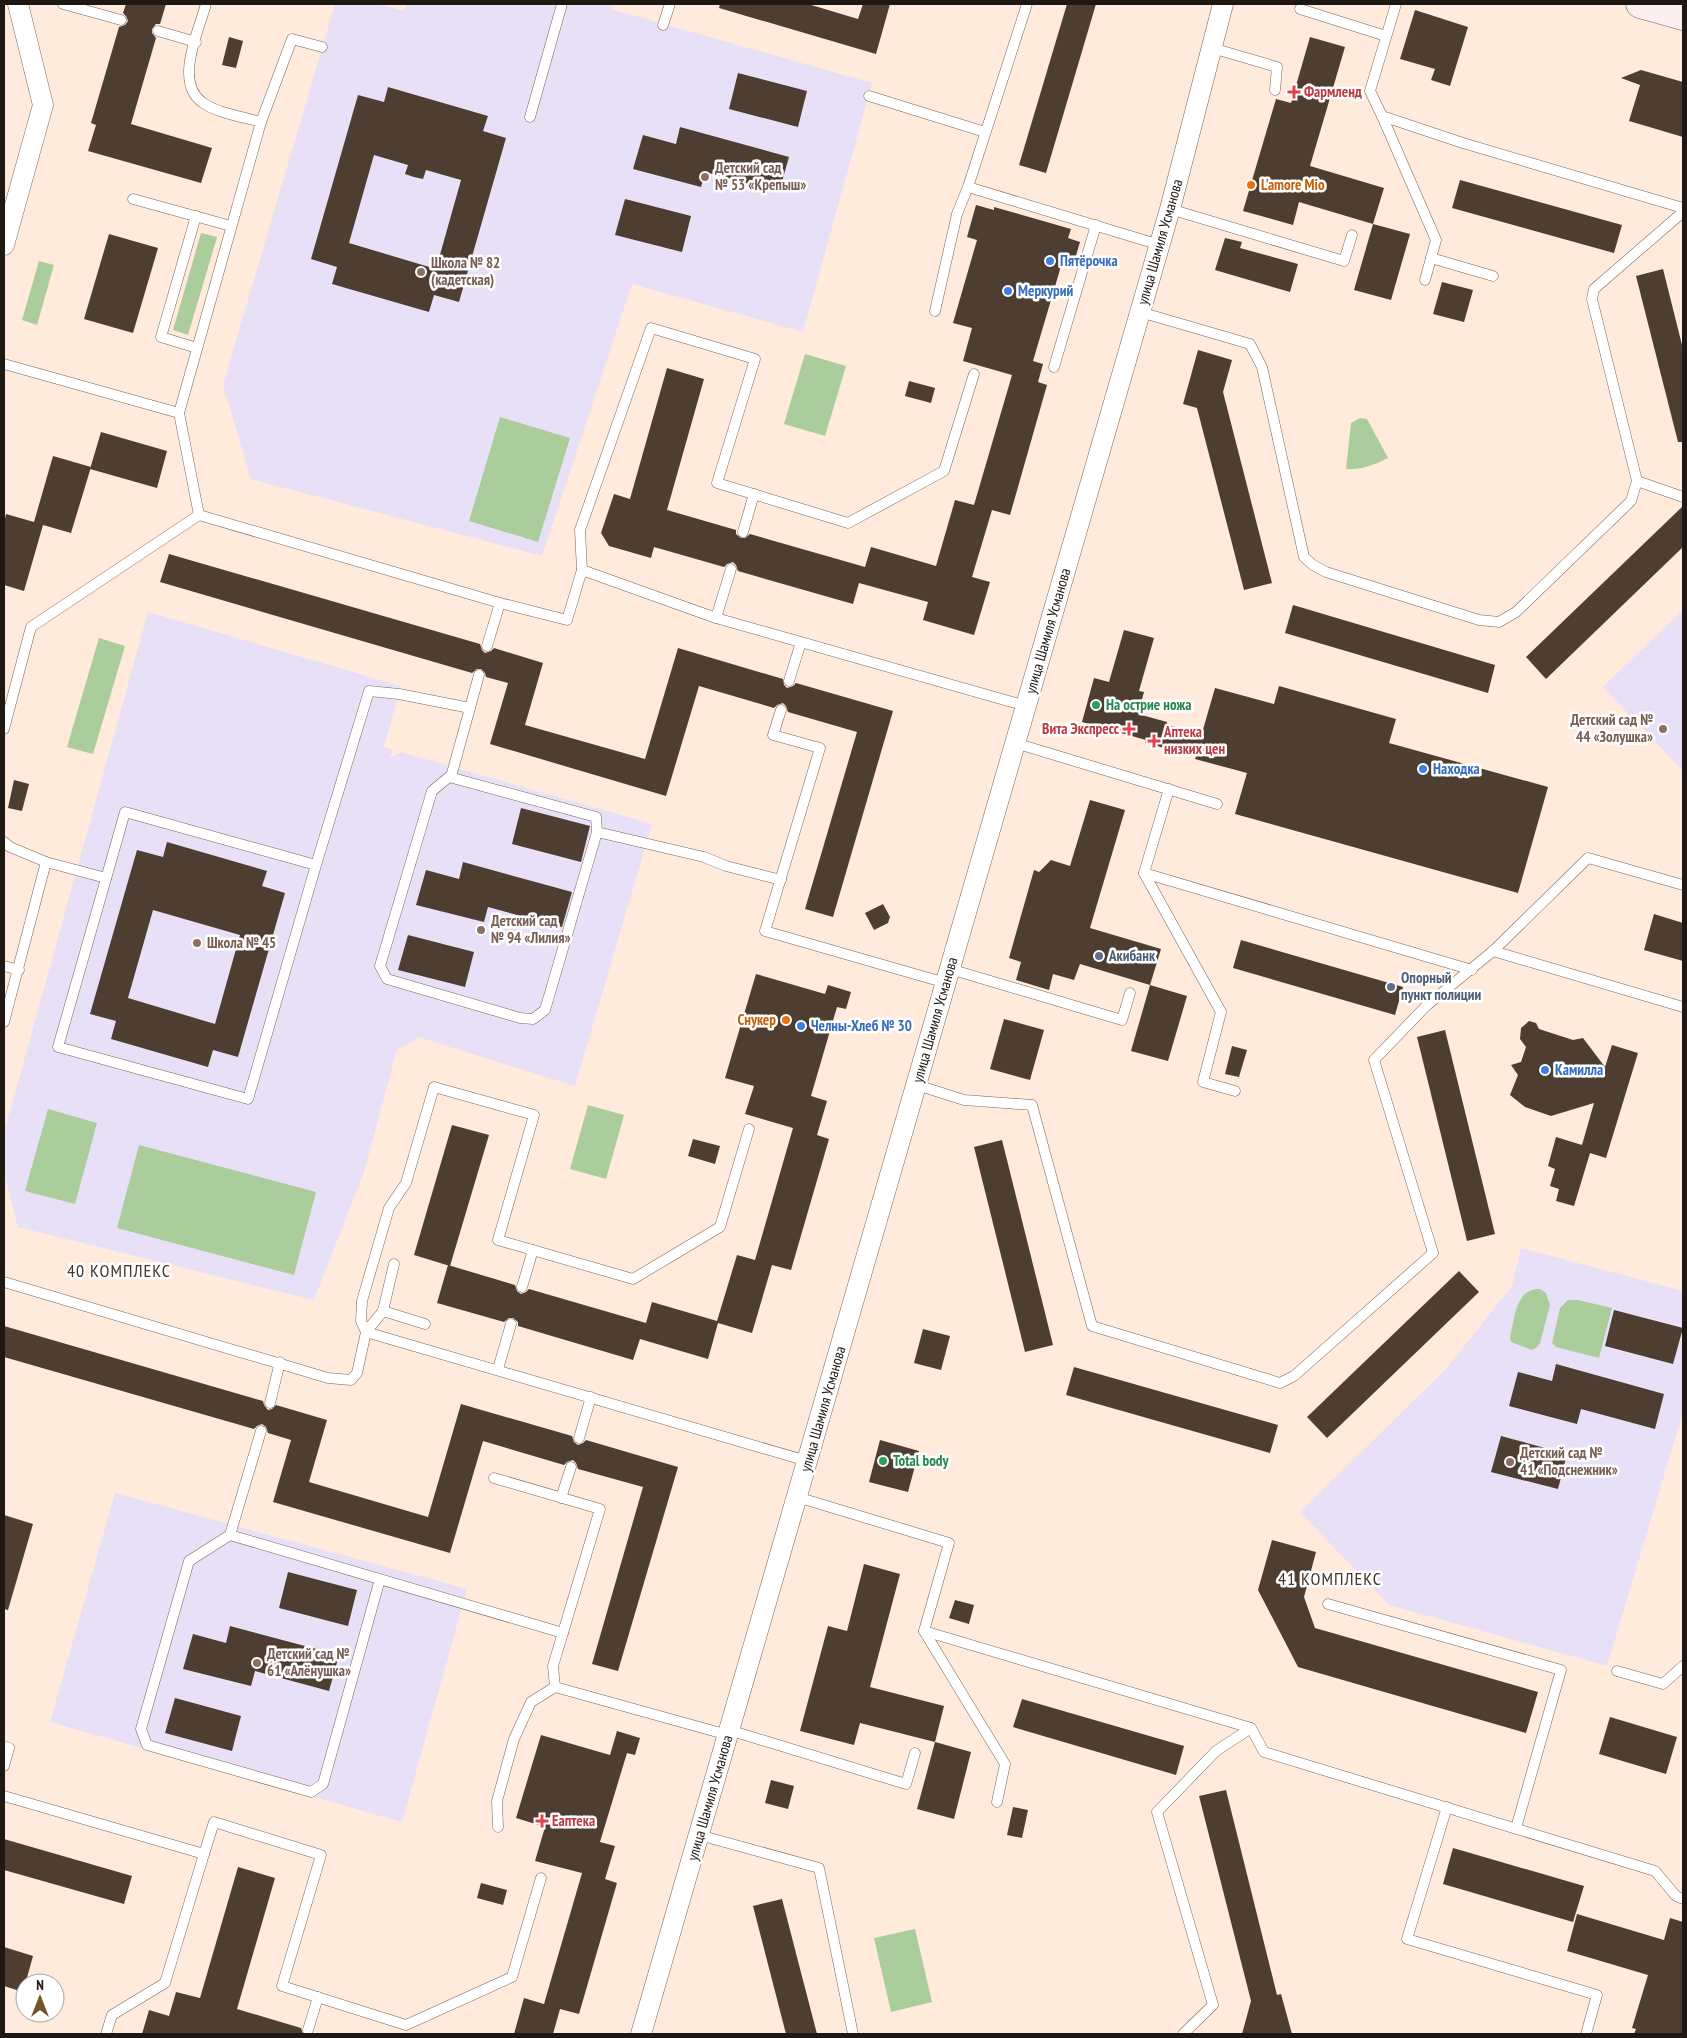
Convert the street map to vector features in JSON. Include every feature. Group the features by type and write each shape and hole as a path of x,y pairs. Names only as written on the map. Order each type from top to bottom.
{"street":[{"path":"4,245 43,105 18,4"},
{"name":"улица Шамиля Усманова","path":"641,2034 1160,245 1223,4"},
{"path":"1640,4 1683,16"}],"lane":[{"path":"63,4 121,20"},
{"path":"206,4 188,68 188,81 192,92 201,102 212,108 261,122"},
{"path":"530,117 562,4"},
{"path":"663,25 670,4"},
{"path":"935,311 957,214 968,187 1027,4"},
{"path":"1396,4 1370,92 1436,240 1425,280"},
{"path":"1300,9 1386,36"},
{"path":"158,31 196,42"},
{"path":"199,515 178,413 261,122 292,38 322,47"},
{"path":"1212,48 1278,67 1275,90"},
{"path":"869,96 985,132"},
{"path":"1382,116 1463,144 1683,210"},
{"path":"968,187 1160,245"},
{"path":"133,199 231,226"},
{"path":"1170,209 1344,261 1352,235"},
{"path":"1140,312 1250,344 1262,366 1304,557 1313,566 1326,572 1479,620 1499,622 1516,612 1631,501 1637,481 1602,347 1592,299 1594,289 1683,210"},
{"path":"196,216 161,337 197,348"},
{"path":"1054,366 1096,225"},
{"path":"1431,258 1493,276"},
{"path":"4,730 31,627 199,515 500,603 567,620 582,570 580,530 651,328 755,359 717,483 848,522 944,470 974,374"},
{"path":"4,364 178,413"},
{"path":"1637,481 1683,497"},
{"path":"743,532 754,494"},
{"path":"716,618 732,569"},
{"path":"582,570 716,618 1026,706"},
{"path":"487,646 500,603"},
{"path":"789,681 801,642"},
{"path":"451,777 479,675"},
{"path":"316,865 126,812 58,1047 248,1099 369,691 399,694 470,708"},
{"path":"781,710 773,735 820,748 765,931 1122,1020 1130,993"},
{"path":"1015,743 1217,804"},
{"path":"449,777 596,817 597,832 546,1010 533,1019 520,1018 387,979 380,966 432,791 449,777"},
{"path":"1169,790 1144,873 1221,1012 1203,1082 1235,1091"},
{"path":"597,832 704,858 726,866 781,880"},
{"path":"4,842 10,847 46,862 106,878"},
{"path":"916,1085 964,1100 1032,1105 1092,1326 1280,1384 1294,1376 1433,1253 1374,1060 1426,1006 1493,951 1588,858 1683,884"},
{"path":"4,1018 46,862"},
{"path":"1144,873 1472,970"},
{"path":"1493,951 1683,1007"},
{"path":"4,966 18,970"},
{"path":"749,1129 720,1228 633,1279 498,1240 534,1115 434,1087 406,1183 389,1208 362,1301 361,1321 366,1332 808,1461"},
{"path":"522,1287 533,1250"},
{"path":"4,1282 280,1362 328,1378 351,1380 356,1372 366,1332 383,1311 394,1264"},
{"path":"383,1311 425,1324"},
{"path":"498,1369 511,1324"},
{"path":"270,1403 280,1362"},
{"path":"579,1438 591,1397"},
{"path":"261,1431 230,1535 190,1561 141,1729 147,1745 311,1792 323,1784 380,1579"},
{"path":"561,1498 571,1467"},
{"path":"494,1478 600,1509 552,1666 555,1687"},
{"path":"797,1497 949,1543 924,1631 1005,1764 997,1802"},
{"path":"230,1535 563,1632"},
{"path":"1328,1604 1561,1670 1516,1828"},
{"path":"924,1631 1251,1728 1264,1752 1655,1871 1676,1896 1683,1899"},
{"path":"1617,1671 1663,1684 1683,1666"},
{"path":"498,1827 497,1801 514,1739 531,1702 555,1687 728,1733 906,1784 915,1753"},
{"path":"1183,2034 1214,2005 1157,1812 1216,1751 1251,1728"},
{"path":"4,1746 9,1748 4,1766"},
{"path":"4,1796 204,1854"},
{"path":"1447,1807 1407,1939 1597,1995 1586,2034"},
{"path":"106,2034 112,2015 166,1983 214,1822 321,1855 282,1986 406,2025 512,1976 541,1878"},
{"path":"699,1835 820,1868 854,2034"},
{"path":"308,2030 318,1997"}],"shaded area":[{"name":"Школа № 82 (кадетская)","path":"335,4 379,4 404,11 407,4 612,4 611,9 872,83 803,332 632,284 542,556 251,479 223,385"},
{"name":"Детский сад № 44 «Золушка»","path":"1683,610 1683,771 1603,687"},
{"name":"Школа № 45","path":"148,612 401,686 384,747 393,750 390,758 401,752 652,824 575,1086 418,1037 411,1043 397,1049 364,1172 314,1300 18,1227 4,1172 4,1133"},
{"name":"Детский сад № 41 «Подснежник»","path":"1521,1248 1683,1291 1683,1412 1607,1666 1389,1605 1300,1512 1447,1368 1512,1286"},
{"name":"Детский сад № 61 «Алёнушка»","path":"115,1493 467,1589 402,1822 50,1722"}],"green space":[{"path":"201,233 217,237 188,335 173,330"},
{"path":"39,261 54,265 37,325 22,320"},
{"path":"805,354 846,366 825,436 784,424"},
{"path":"500,417 570,438 538,542 469,521"},
{"path":"1360,418 1367,419 1388,458 1357,469 1346,469 1351,423"},
{"path":"99,638 125,646 93,754 67,747"},
{"path":"588,1105 624,1115 606,1179 570,1169"},
{"path":"48,1109 97,1123 75,1204 25,1191"},
{"path":"139,1145 316,1192 294,1275 117,1228"},
{"path":"1540,1289 1546,1293 1550,1305 1540,1343 1532,1350 1511,1342 1510,1337 1515,1314 1521,1299 1532,1290"},
{"path":"1568,1300 1578,1300 1612,1308 1599,1358 1556,1347 1552,1343 1560,1308"},
{"path":"915,1929 932,2002 891,2012 874,1938"}],"building":[{"path":"126,4 166,4 160,24 156,24 152,29 152,33 156,38 131,124 212,148 201,183 88,151 96,125 91,123 119,27 125,25 128,21 123,13"},
{"path":"720,4 808,4 858,19 863,4 890,4 876,54 719,8"},
{"path":"1067,4 1096,4 1046,173 1019,165"},
{"path":"1415,10 1468,27 1450,86 1431,80 1435,69 1400,59"},
{"path":"229,37 243,41 236,68 222,65"},
{"path":"1310,37 1345,47 1310,166 1384,188 1373,224 1299,202 1293,225 1243,211 1276,99 1291,103"},
{"path":"1641,70 1683,82 1683,137 1629,121 1640,85 1621,78"},
{"path":"738,73 807,91 798,127 729,109"},
{"path":"388,87 488,116 483,131 506,138 459,302 434,295 429,312 332,284 337,267 311,259 358,95 384,102","holes":["374,155 408,165 405,174 414,177 423,179 426,170 461,180 436,269 349,243"]},
{"path":"680,127 789,157 779,192 705,172 701,187 633,169 643,135 676,144"},
{"path":"1460,180 1622,225 1614,253 1452,208"},
{"path":"625,199 691,216 682,252 615,235"},
{"path":"976,205 994,210 994,207 1071,229 1068,238 1080,242 1075,259 1064,256 1033,361 1043,364 1038,382 1047,385 1010,515 992,510 972,577 990,582 974,635 923,620 928,602 859,583 853,604 738,571 733,562 724,567 654,547 651,558 609,546 601,533 614,494 630,499 667,368 704,379 667,510 736,530 736,534 741,538 745,538 750,534 865,567 871,547 936,566 955,500 974,505 1012,375 963,361 972,328 953,323 977,240 967,237"},
{"path":"1373,224 1410,234 1391,300 1354,290"},
{"path":"109,234 158,248 133,333 84,319"},
{"path":"1225,238 1242,242 1240,248 1298,264 1290,292 1215,270"},
{"path":"1663,269 1683,349 1683,442 1678,442 1636,276"},
{"path":"1442,282 1473,290 1464,322 1433,314"},
{"path":"1198,350 1232,360 1223,392 1272,583 1244,590 1197,408 1183,404"},
{"path":"909,381 935,388 931,403 905,396"},
{"path":"101,432 167,451 157,488 90,469"},
{"path":"53,456 91,467 71,533 43,525 24,591 4,585 4,523 6,514 34,522"},
{"path":"1683,506 1683,547 1546,679 1526,657"},
{"path":"169,554 480,644 485,653 494,648 543,663 525,725 645,759 678,648 783,679 784,685 787,688 796,683 893,711 833,917 805,909 857,732 788,712 783,703 774,708 699,686 666,796 490,744 508,683 486,677 481,669 477,669 472,673 160,582"},
{"path":"1293,605 1495,665 1488,693 1285,633"},
{"path":"1124,630 1154,638 1139,691 1144,692 1138,714 1167,722 1167,725 1202,733 1215,688 1274,704 1279,686 1396,719 1389,743 1548,787 1518,893 1235,814 1247,773 1195,759 1196,756 1145,743 1146,740 1082,722 1094,678 1109,682"},
{"path":"14,780 29,784 22,811 8,808"},
{"path":"1090,800 1125,810 1090,928 1161,949 1150,985 1080,964 1074,980 1053,974 1049,990 1016,980 1021,962 1009,958 1034,870 1039,872 1051,860 1070,866"},
{"path":"521,808 590,826 581,862 512,844"},
{"path":"167,842 267,871 262,886 285,893 238,1057 213,1050 208,1067 111,1039 116,1021 90,1014 137,850 163,857","holes":["153,910 240,935 215,1024 128,998"]},
{"path":"463,862 572,892 562,927 488,907 484,922 416,905 426,870 459,879"},
{"path":"883,904 890,917 888,923 874,930 865,913"},
{"path":"1654,914 1683,923 1683,961 1644,950"},
{"path":"408,935 474,952 465,987 398,970"},
{"path":"1241,940 1403,987 1395,1015 1233,968"},
{"path":"756,974 825,994 828,985 851,992 846,1009 837,1007 811,1096 827,1101 817,1135 829,1139 791,1270 772,1265 752,1333 718,1323 708,1359 640,1339 633,1360 518,1326 518,1322 513,1318 509,1318 504,1322 437,1303 448,1265 515,1285 517,1291 521,1294 529,1289 646,1323 652,1302 717,1321 737,1255 755,1260 793,1128 745,1114 754,1086 725,1078"},
{"path":"1150,985 1187,996 1168,1061 1131,1051"},
{"path":"1004,1019 1044,1030 1030,1080 990,1069"},
{"path":"1529,1021 1536,1023 1539,1029 1573,1040 1583,1038 1605,1067 1612,1045 1638,1053 1606,1158 1590,1153 1574,1206 1556,1201 1559,1189 1550,1186 1555,1169 1548,1166 1556,1137 1582,1145 1594,1103 1551,1116 1525,1107 1510,1095 1518,1075 1511,1065 1521,1062 1526,1047 1520,1039 1521,1028"},
{"path":"1445,1030 1495,1234 1467,1241 1417,1037"},
{"path":"1232,1046 1247,1050 1239,1077 1225,1074"},
{"path":"452,1125 489,1135 450,1266 414,1255"},
{"path":"693,1139 720,1146 715,1164 688,1156"},
{"path":"1002,1140 1053,1345 1025,1352 974,1147"},
{"path":"1459,1271 1479,1292 1327,1438 1307,1417"},
{"path":"1614,1310 1683,1328 1673,1364 1605,1346"},
{"path":"4,1326 263,1401 268,1410 276,1405 327,1420 309,1482 428,1517 461,1404 572,1436 574,1442 578,1445 586,1440 678,1467 618,1671 592,1664 643,1487 578,1469 573,1460 564,1465 483,1441 450,1553 273,1502 291,1440 268,1433 266,1427 262,1424 254,1429 4,1357"},
{"path":"923,1329 950,1336 941,1370 914,1363"},
{"path":"1556,1364 1664,1394 1655,1429 1581,1409 1577,1424 1509,1406 1518,1372 1552,1381"},
{"path":"1074,1367 1278,1425 1270,1453 1066,1395"},
{"path":"1501,1436 1567,1454 1558,1489 1491,1472"},
{"path":"880,1440 919,1451 908,1492 869,1482"},
{"path":"4,1515 33,1524 8,1610 4,1609"},
{"path":"1272,1540 1316,1552 1304,1597 1315,1628 1538,1692 1526,1733 1298,1667 1258,1590"},
{"path":"864,1564 900,1574 870,1687 944,1706 935,1742 860,1723 854,1745 800,1731 828,1626 847,1631"},
{"path":"288,1572 357,1590 348,1626 279,1608"},
{"path":"955,1600 974,1605 969,1624 949,1618"},
{"path":"230,1626 339,1655 329,1691 255,1671 251,1686 183,1669 193,1634 226,1643"},
{"path":"175,1698 241,1716 232,1751 165,1733"},
{"path":"1022,1699 1184,1746 1176,1775 1013,1727"},
{"path":"1610,1717 1677,1737 1666,1774 1599,1754"},
{"path":"617,1731 640,1738 635,1755 627,1753 600,1842 615,1846 605,1879 617,1883 579,2014 560,2009 553,2034 514,2034 524,1998 544,2004 582,1873 535,1861 545,1827 516,1818 541,1735 610,1755"},
{"path":"935,1742 971,1752 954,1819 917,1809"},
{"path":"771,1780 794,1786 788,1809 765,1803"},
{"path":"1226,1790 1277,1995 1281,1994 1292,2034 1242,2034 1251,2001 1199,1796"},
{"path":"1013,1807 1028,1810 1022,1838 1007,1835"},
{"path":"4,1839 132,1876 124,1904 4,1870"},
{"path":"1453,1848 1584,1886 1573,1922 1443,1884"},
{"path":"238,1867 275,1878 237,2009 301,2028 303,2034 142,2034 149,2010 169,2016 176,1992 200,1998"},
{"path":"481,1883 507,1890 503,1905 477,1898"},
{"path":"782,1899 817,2034 786,2034 753,1906"},
{"path":"1577,1914 1664,1940 1670,1918 1683,1922 1683,2034 1634,2034 1636,2029 1632,2028 1648,1975 1567,1951"},
{"path":"4,1947 33,1956 28,1973 15,1973 15,1989 4,1986"}],"place":[{"name":"Фармленд","path":"1294,92"},
{"name":"Детский сад № 53 «Крепыш»","path":"705,177"},
{"name":"L'amore Mio","path":"1251,185"},
{"name":"Пятёрочка","path":"1050,261"},
{"name":"Школа № 82 (кадетская)","path":"421,272"},
{"name":"Меркурий","path":"1008,291"},
{"name":"На острие ножа","path":"1096,705"},
{"name":"Вита Экспресс","path":"1129,729"},
{"name":"Детский сад № 44 «Золушка»","path":"1663,729"},
{"name":"Аптека низких цен","path":"1154,741"},
{"name":"Находка","path":"1423,769"},
{"name":"Детский сад № 94 «Лилия»","path":"481,930"},
{"name":"Школа № 45","path":"197,943"},
{"name":"Акибанк","path":"1099,956"},
{"name":"Опорный пункт полиции","path":"1391,987"},
{"name":"Снукер","path":"786,1020"},
{"name":"Челны-Хлеб № 30","path":"801,1026"},
{"name":"Камилла","path":"1545,1070"},
{"name":"Total body","path":"883,1461"},
{"name":"Детский сад № 41 «Подснежник»","path":"1510,1462"},
{"name":"Детский сад № 61 «Алёнушка»","path":"257,1663"},
{"name":"Еаптека","path":"542,1821"}],"district":[{"name":"40 КОМПЛЕКС","path":"119,1271"},
{"name":"41 КОМПЛЕКС","path":"1330,1579"}]}
